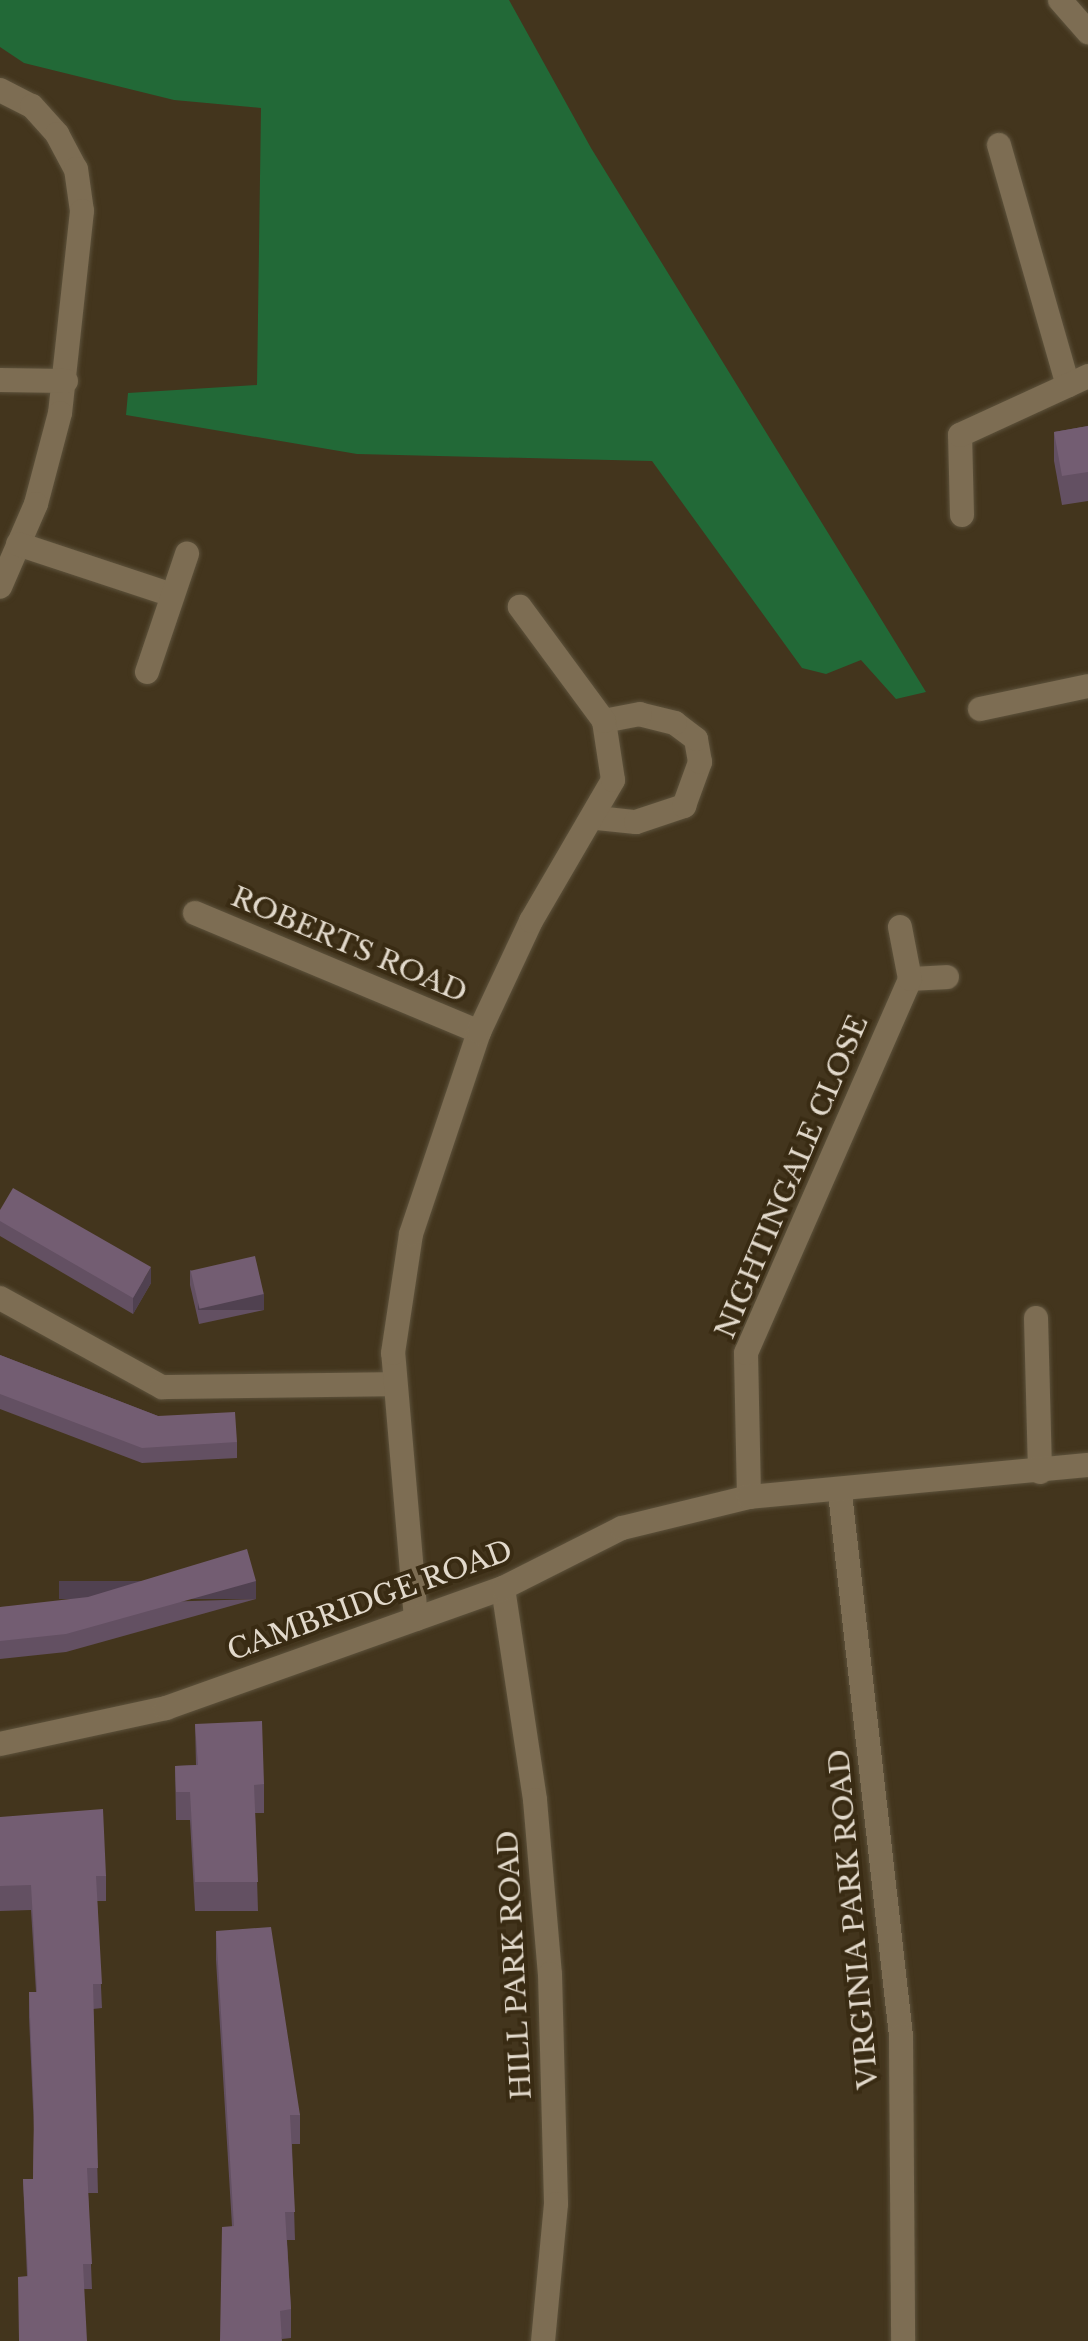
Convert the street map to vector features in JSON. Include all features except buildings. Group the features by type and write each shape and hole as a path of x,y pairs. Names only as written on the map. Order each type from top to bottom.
{"street":[{"path":"1060,0 1088,32"},
{"path":"0,90 44,118 67,151 81,191 66,381 50,457 0,587"},
{"path":"962,515 960,435 1078,381 999,145"},
{"path":"0,380 66,381"},
{"path":"18,544 172,595"},
{"path":"147,672 187,554"},
{"path":"416,1619 394,1384 394,1329 411,1234 479,1032 531,921 597,818 615,765 604,721 520,607"},
{"path":"980,709 1088,686"},
{"path":"597,818 636,822 684,806 700,762 696,739 675,723 640,714 604,721"},
{"name":"ROBERTS ROAD","path":"195,913 479,1032"},
{"path":"900,927 910,979 947,977"},
{"name":"NIGHTINGALE CLOSE","path":"749,1497 746,1353 910,979"},
{"path":"0,1298 162,1387 394,1384"},
{"path":"1036,1318 1040,1472"},
{"name":"CAMBRIDGE ROAD","path":"0,1744 152,1712 503,1588 622,1528 749,1497 840,1493 1088,1465"},
{"name":"VIRGINIA PARK ROAD","path":"840,1493 901,2036 903,2341"},
{"name":"HILL PARK ROAD","path":"503,1588 535,1800 550,1974 556,2204 543,2341"}],"green space":[{"path":"0,0 509,0 591,148 926,692 896,699 861,660 826,674 802,668 652,461 357,454 126,415 128,393 257,385 261,108 174,100 24,63 0,47"}]}
